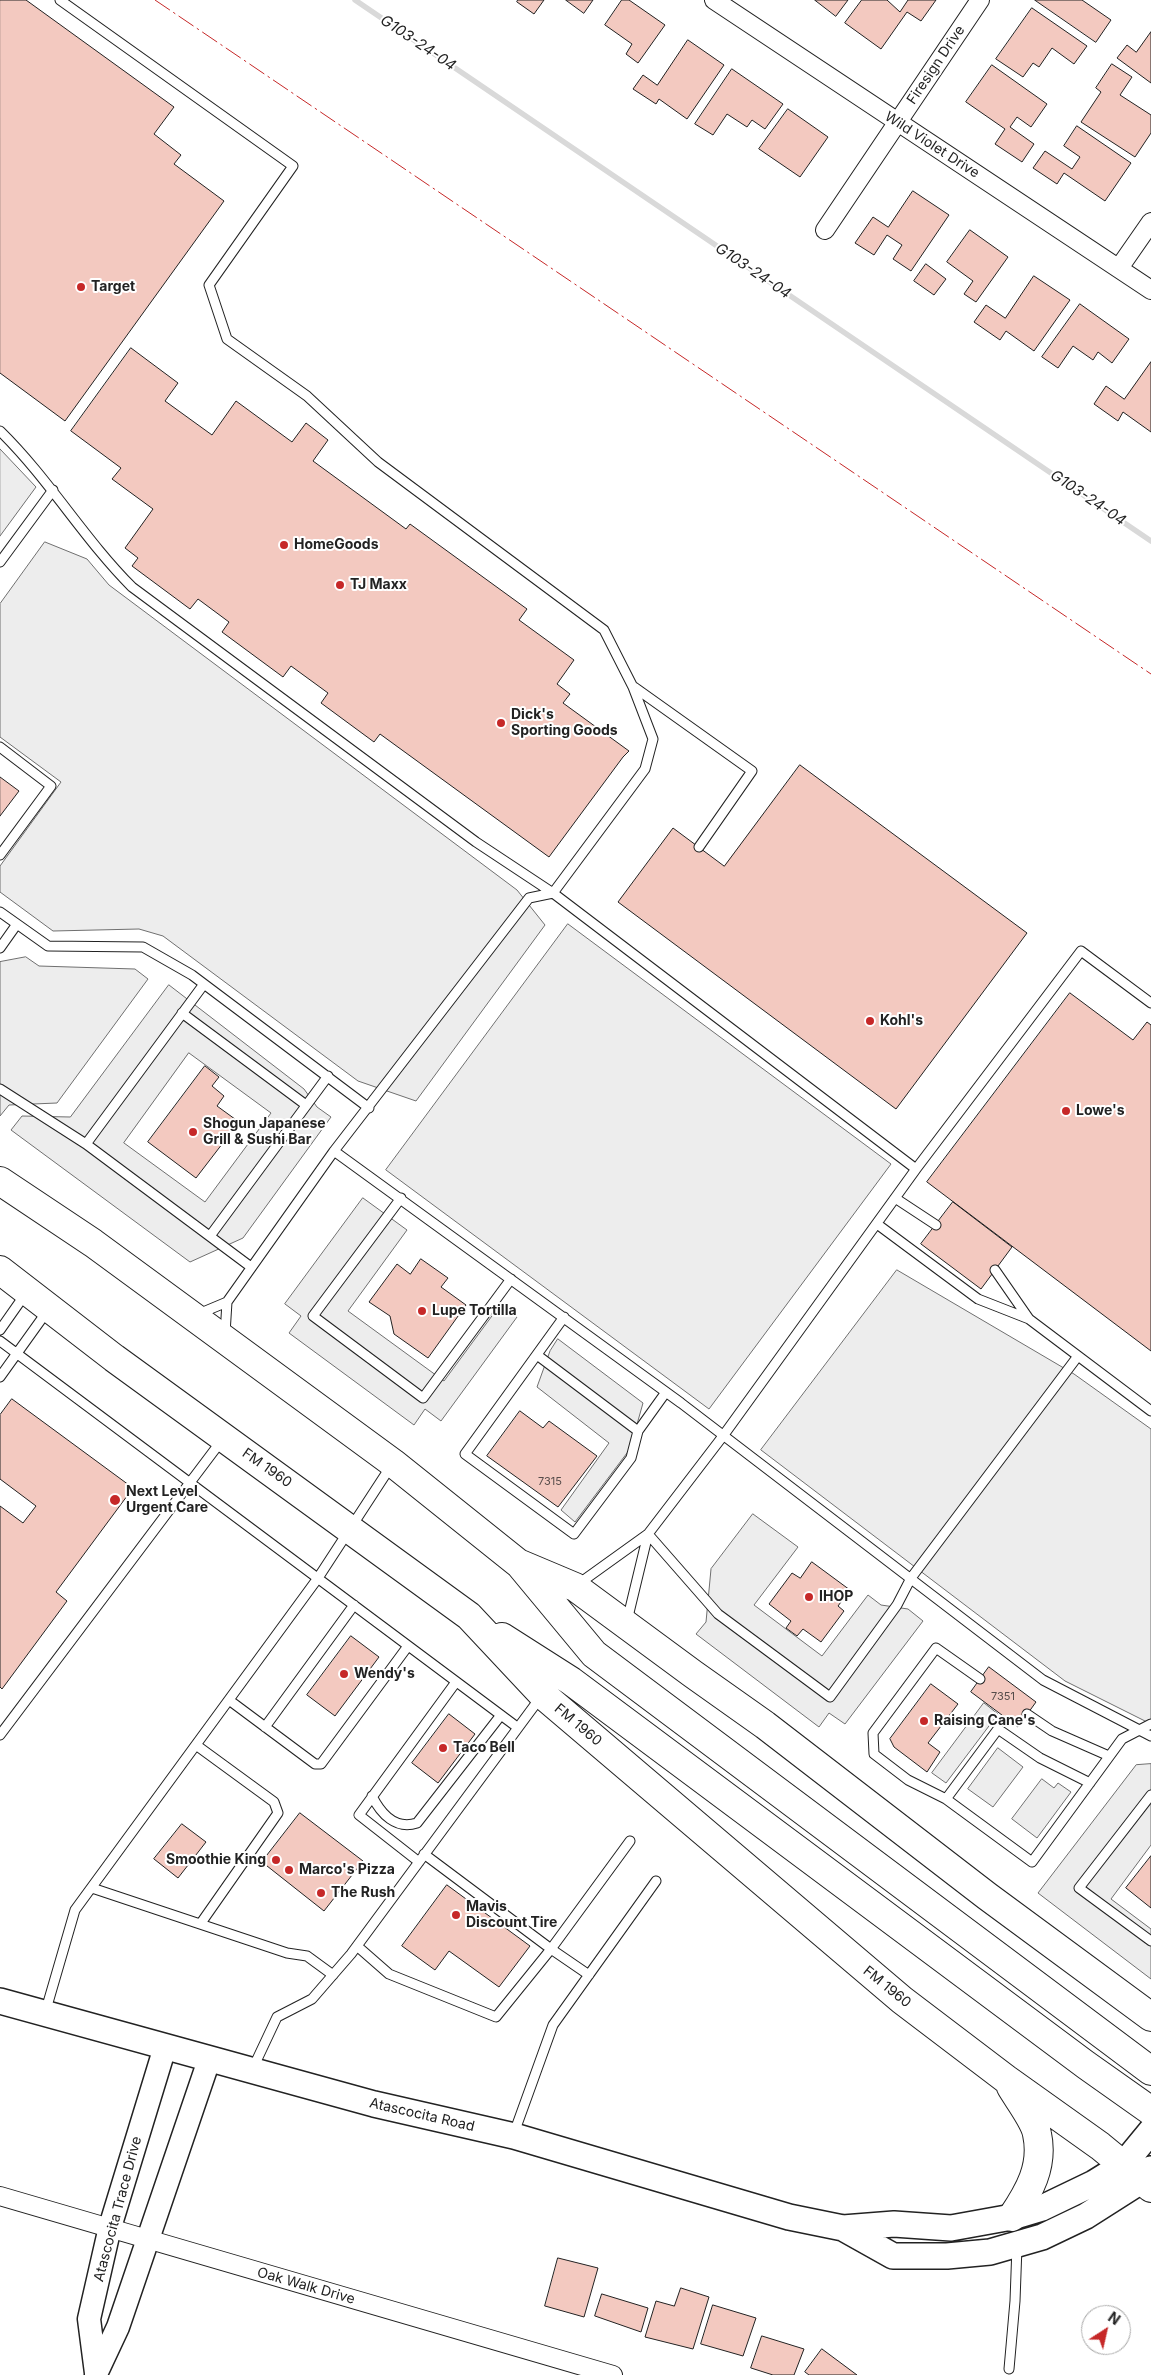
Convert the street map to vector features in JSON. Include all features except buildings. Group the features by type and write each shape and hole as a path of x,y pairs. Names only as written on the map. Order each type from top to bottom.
{"main road":[{"path":"0,1181 92,1243 393,1463 518,1563 594,1654 1151,2071"},
{"name":"FM 1960","path":"0,1270 224,1438 351,1528 469,1616 542,1695 902,2000 1006,2079 1142,2176"},
{"path":"518,1563 575,1587 692,1674 765,1725 987,1896 1151,2017"},
{"path":"469,1616 571,1681 1086,2065 1151,2111"},
{"name":"Atascocita Road","path":"0,2001 374,2104 514,2136 789,2217 844,2228 894,2224 951,2228 1012,2217 1042,2208 1094,2183 1142,2176"},
{"path":"1006,2079 1038,2134 1038,2165 1031,2188 1012,2217"},
{"name":"Atascocita Road","path":"844,2228 893,2256 947,2256 990,2252 1017,2246 1042,2237 1086,2216 1142,2176 1151,2132"}],"street":[{"name":"Wild Violet Drive","path":"714,0 1151,290"},
{"name":"Firesign Drive","path":"826,230 980,0"},
{"path":"1120,268 1151,222"},
{"name":"Atascocita Trace Drive","path":"96,2374 89,2319 110,2228 165,2047"},
{"name":"Atascocita Trace Drive","path":"96,2374 118,2327 209,2060"},
{"name":"Oak Walk Drive","path":"0,2196 613,2375"}],"lane":[{"path":"60,0 293,166 209,285 227,340 307,396 378,462 604,630 633,687 653,740 645,769 553,893 529,898 334,1151 252,1266 227,1302 225,1342"},
{"path":"0,431 18,448 53,490 108,563 132,588 476,842 553,893 916,1169"},
{"path":"0,562 53,490"},
{"path":"633,687 752,771 699,847"},
{"path":"0,747 51,786 0,856"},
{"path":"0,912 48,946 143,948 204,984 369,1108"},
{"path":"0,948 17,924"},
{"path":"575,1587 648,1534 723,1436 916,1169 1081,951 1151,1003"},
{"path":"86,1144 204,984"},
{"path":"182,1013 306,1105"},
{"path":"210,1236 328,1076"},
{"path":"0,1089 86,1144 252,1266"},
{"path":"334,1151 666,1392 1043,1680 1151,1736"},
{"path":"401,1198 313,1316 423,1398 511,1279"},
{"path":"895,1198 936,1225"},
{"path":"877,1224 978,1299 1029,1319 1151,1411"},
{"path":"995,1270 1029,1319"},
{"path":"0,1330 28,1291"},
{"path":"192,1316 227,1302"},
{"path":"0,1377 49,1308"},
{"path":"564,1317 465,1454 574,1534 632,1458 638,1431 666,1392"},
{"path":"0,1341 517,1727"},
{"path":"537,1355 638,1431"},
{"path":"648,1534 718,1614 830,1697 897,1605 911,1578 1078,1356"},
{"path":"0,1736 224,1438"},
{"path":"45,2013 76,1910 318,1578 393,1463"},
{"path":"626,1624 648,1534"},
{"path":"266,1727 354,1605"},
{"path":"228,1700 315,1764 322,1764 408,1646"},
{"path":"980,1679 936,1648 873,1733 874,1754 908,1780 946,1799 1032,1862 1122,1739 1151,1724"},
{"path":"456,1682 361,1811 360,1818 422,1858 589,1975"},
{"path":"252,2071 277,2017 312,1999 357,1946 542,1695"},
{"path":"1027,1714 1052,1731 1109,1756"},
{"path":"372,1796 381,1811 398,1824 408,1826 417,1824 501,1715"},
{"path":"946,1799 998,1729 1040,1758 1090,1783"},
{"path":"196,1745 274,1802 278,1813 201,1923"},
{"path":"1151,1795 1080,1888 1151,1941"},
{"path":"357,1946 389,1974 496,2016 551,1949 630,1841"},
{"path":"514,2136 553,2025 656,1882"},
{"path":"92,1888 201,1923 288,1954 307,1956 333,1974"},
{"path":"1010,2370 1017,2246"}],"shaded area":[{"path":"0,449 36,487 0,536"},
{"path":"45,542 87,559 109,585 517,890 545,925 416,1101 358,1081 163,936 139,929 53,931 0,892 0,866 61,782 0,737 0,604"},
{"path":"568,924 891,1164 709,1409 386,1170"},
{"path":"26,957 39,966 135,969 148,979 57,1103 9,1105 0,1116 0,962"},
{"path":"169,985 304,1089 317,1107 331,1117 243,1238 190,1262 11,1130 22,1116 70,1117","holes":["189,1053 271,1113 205,1202 124,1143"]},
{"path":"363,1198 407,1230 348,1311 444,1381 500,1305 517,1317 441,1421 425,1409 414,1425 289,1333 301,1316 285,1304"},
{"path":"897,1270 1074,1374 1151,1429 1151,1724 1065,1681 761,1450"},
{"path":"558,1339 643,1403 630,1449 575,1522 561,1510 609,1443 537,1387 550,1351"},
{"path":"753,1514 798,1547 754,1605 822,1656 868,1595 881,1605 908,1609 923,1621 845,1724 829,1713 819,1727 696,1634 706,1622 711,1569"},
{"path":"984,1703 998,1714 946,1783 932,1773"},
{"path":"998,1748 1023,1767 993,1807 968,1789"},
{"path":"1151,1764 1151,1845 1111,1899 1151,1929 1151,1979 1038,1893 1136,1765"},
{"path":"1042,1779 1054,1788 1058,1783 1071,1792 1037,1838 1012,1819"}],"waterway":[{"name":"G103-24-04","path":"355,0 1151,541"}],"power":[{"path":"155,0 1151,674"}],"place":[{"name":"Target","path":"81,287"},
{"name":"HomeGoods","path":"284,545"},
{"name":"TJ Maxx","path":"340,585"},
{"name":"Dick's Sporting Goods","path":"501,723"},
{"name":"Kohl's","path":"870,1021"},
{"name":"Lowe's","path":"1066,1111"},
{"name":"Shogun Japanese Grill & Sushi Bar","path":"193,1132"},
{"name":"Lupe Tortilla","path":"422,1311"},
{"name":"Next Level Urgent Care","path":"115,1500"},
{"name":"IHOP","path":"809,1597"},
{"name":"Wendy's","path":"344,1674"},
{"name":"Raising Cane's","path":"924,1721"},
{"name":"Taco Bell","path":"443,1748"},
{"name":"Smoothie King","path":"276,1860"},
{"name":"Marco's Pizza","path":"289,1870"},
{"name":"The Rush","path":"321,1893"},
{"name":"Mavis Discount Tire","path":"456,1915"}]}
